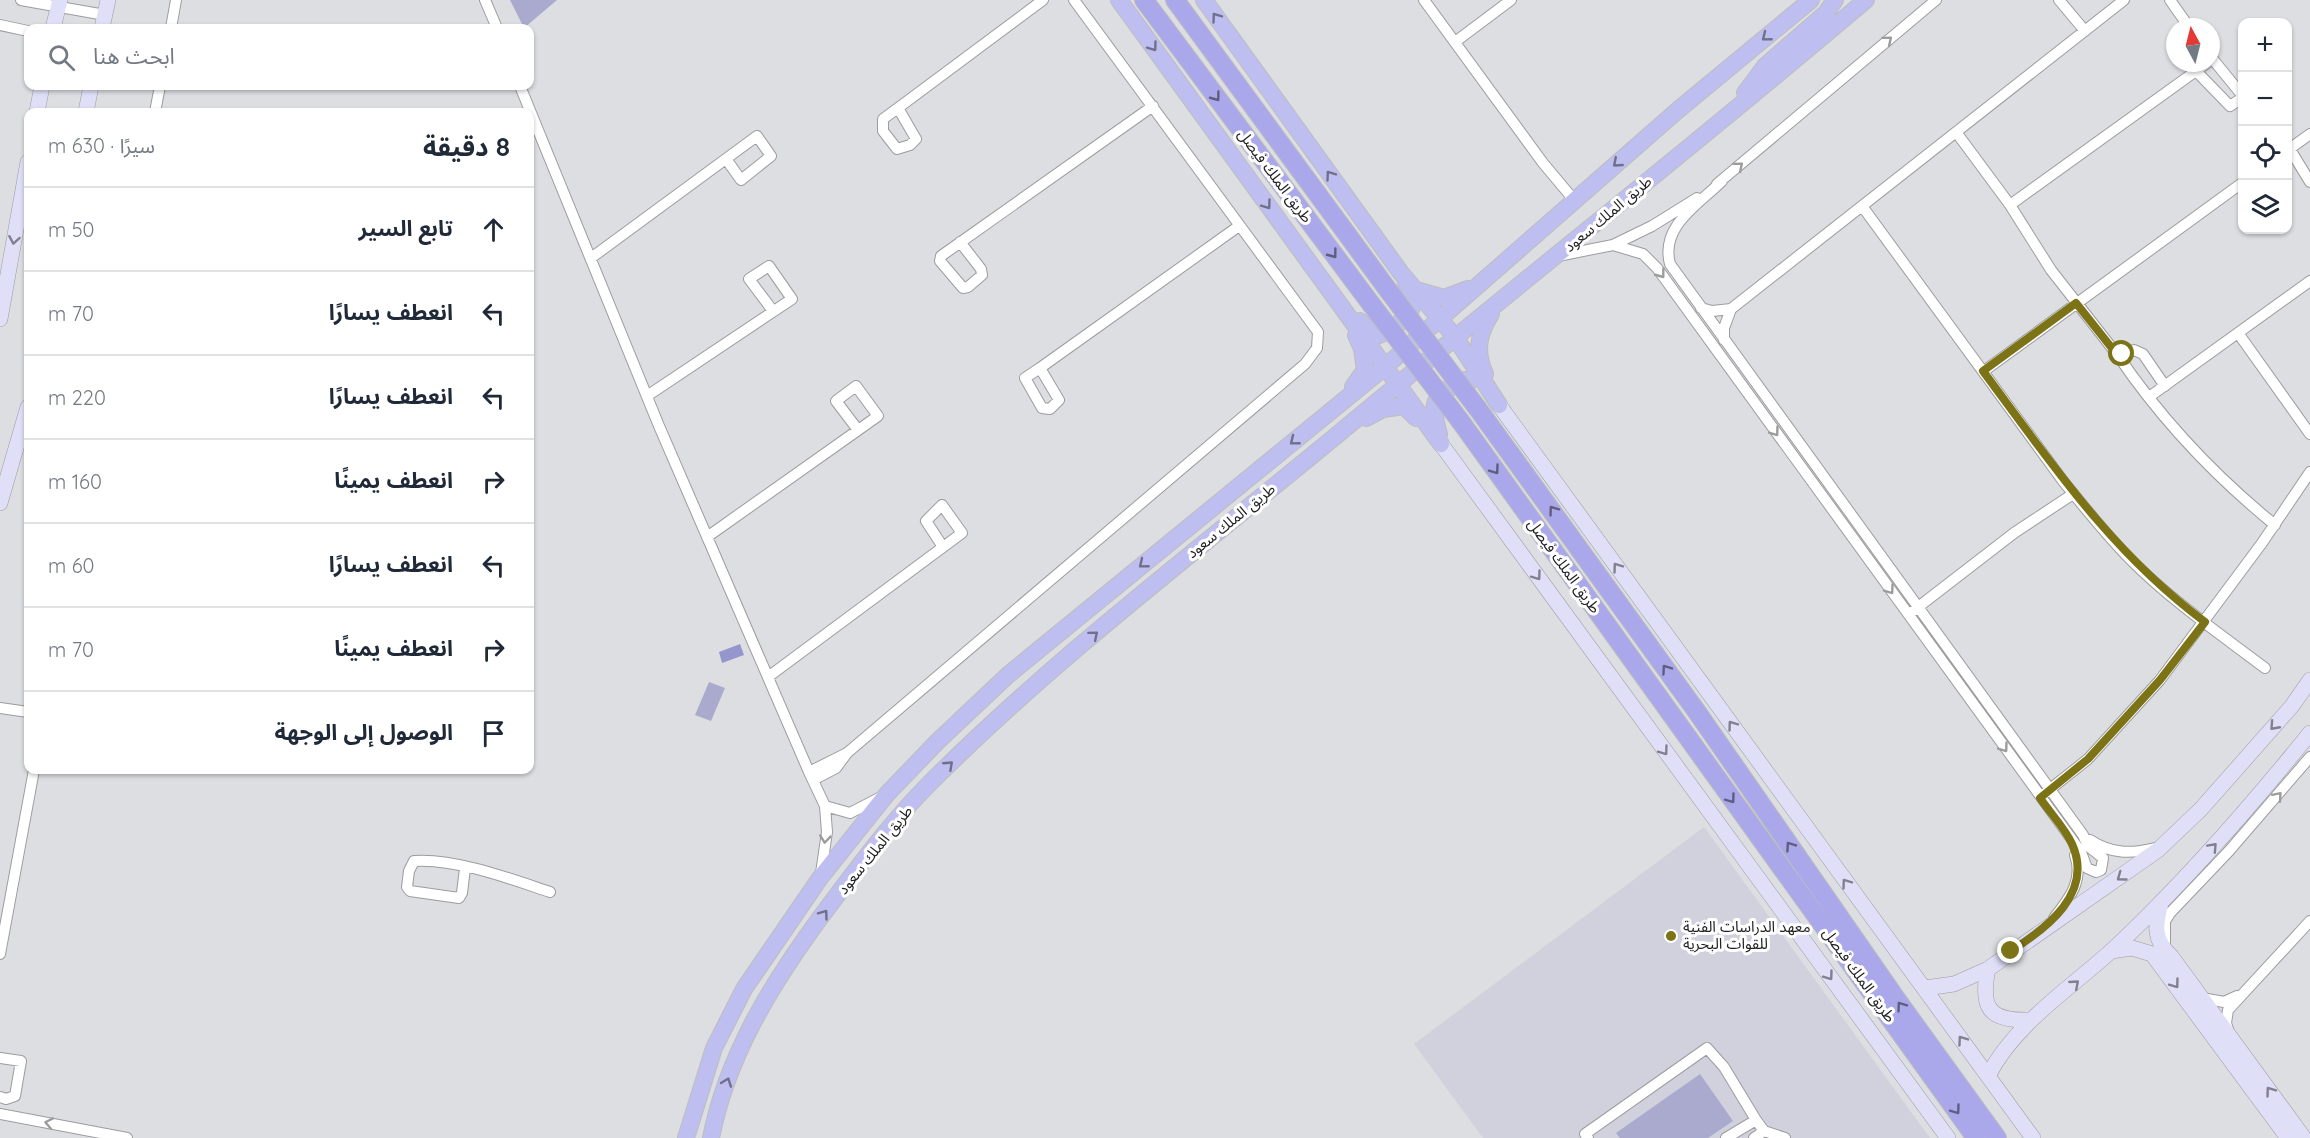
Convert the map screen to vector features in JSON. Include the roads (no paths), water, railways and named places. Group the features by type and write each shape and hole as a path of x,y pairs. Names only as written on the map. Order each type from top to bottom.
{"highway":[{"name":"طريق الملك فيصل","path":"1144,0 1461,422 1976,1138"},
{"name":"طريق الملك فيصل","path":"1175,0 1595,569 1897,1000 1997,1138"}],"main road":[{"path":"1119,0 1948,1138"},
{"path":"1204,0 1401,273 1455,338 1499,405 2033,1138"},
{"name":"طريق الملك سعود","path":"686,1138 714,1048 727,1019 780,934 820,878 887,794 937,742 1008,675 1386,366 1678,110 1799,7 1811,0"},
{"path":"1706,132 1751,86 1765,66 1826,13 1835,0"},
{"name":"طريق الملك سعود","path":"711,1138 716,1111 729,1074 756,1013 791,958 850,878 926,787 1018,700 1398,383 1558,256 1866,0"},
{"path":"54,24 59,4"},
{"path":"39,108 41,90"},
{"path":"87,108 90,90"},
{"path":"0,319 24,184"},
{"path":"1344,306 1371,332 1379,335 1387,332 1410,312 1413,298 1401,273"},
{"path":"1416,290 1444,298 1454,296 1485,281"},
{"path":"1498,302 1480,330 1478,354 1499,405"},
{"path":"1326,415 1361,379 1365,370 1362,349 1344,306"},
{"path":"1441,444 1432,409 1436,400 1451,387 1464,380 1474,383 1499,405"},
{"path":"1337,435 1383,409 1404,406 1441,444"},
{"path":"0,503 24,420"},
{"path":"1925,988 1954,984 1988,969 2161,847 2201,809 2292,706 2310,680"},
{"path":"1988,1076 2000,1053 2030,1020 2060,997 2161,902 2258,797 2310,733"},
{"path":"2161,902 2156,922 2157,939 2304,1138"},
{"path":"2111,951 2132,948 2152,954 2288,1138"},
{"path":"1988,969 1984,998 1992,1013 2001,1018 2030,1020"}],"street":[{"path":"21,0 59,4 105,14"},
{"path":"172,24 176,0"},
{"path":"485,0 494,24"},
{"path":"898,108 1043,0"},
{"path":"811,776 847,753 1305,364 1317,348 1318,332 1074,0"},
{"path":"1424,0 1543,163 1574,200"},
{"path":"1455,42 1512,0"},
{"path":"1613,245 1643,254 1657,268 2084,857 2087,868 2091,871 2101,870 2103,858 2088,846 2050,790 1670,264 1668,240 1679,221 1722,181 1936,0"},
{"path":"2059,0 2085,31"},
{"path":"1724,340 1724,328 1731,309 2124,0"},
{"path":"2170,0 2183,18"},
{"path":"0,25 24,30"},
{"path":"2010,205 2195,72"},
{"path":"2197,72 2230,106 2238,100"},
{"path":"2220,72 2238,92"},
{"path":"156,108 159,90"},
{"path":"522,90 529,108"},
{"path":"960,242 1153,106"},
{"path":"534,120 647,396 825,806 827,832 820,878"},
{"path":"1956,132 2010,205 2051,270 2149,397 2203,460 2241,497 2275,525"},
{"path":"2292,145 2310,134"},
{"path":"2292,154 2310,182"},
{"path":"591,258 726,159"},
{"path":"1558,256 1613,245 1652,226 1722,181"},
{"path":"1983,371 2238,186"},
{"path":"1862,206 2073,494 2134,562 2205,622 2265,668"},
{"path":"1040,368 1239,226"},
{"path":"2149,397 2310,281"},
{"path":"1701,308 1712,311 1731,309"},
{"path":"647,396 773,311"},
{"path":"2238,333 2310,434"},
{"path":"2119,357 2134,350 2143,354 2165,386"},
{"path":"707,537 858,430"},
{"path":"2040,798 2096,751 2160,680 2275,525 2310,472"},
{"path":"1908,615 2014,533 2073,494"},
{"path":"768,677 943,547"},
{"path":"0,708 24,711"},
{"path":"2171,956 2164,941 2165,921 2170,913 2229,851 2310,757"},
{"path":"0,954 33,774"},
{"path":"825,806 850,813 887,794"},
{"path":"2083,836 2100,847 2121,852 2161,847"},
{"path":"2072,843 2083,836"},
{"path":"2044,930 2069,900 2076,885 2078,862 2072,843"},
{"path":"465,868 462,893 459,898 410,891 407,887 409,871 414,861 465,868 494,874 550,892"},
{"path":"2229,1036 2226,1023 2228,1010 2310,921"},
{"path":"2202,998 2224,1002 2240,995"},
{"path":"1588,1138 1585,1134 1707,1048 1724,1067 1764,1131 1785,1138"},
{"path":"0,1058 21,1061 15,1096 6,1099 0,1097"},
{"path":"0,1114 127,1138"},
{"path":"1726,1138 1756,1120"},
{"path":"1754,1138 1764,1131"}],"place":[{"name":"معهد الدراسات الفنية للقوات البحرية","path":"1671,936"}]}
